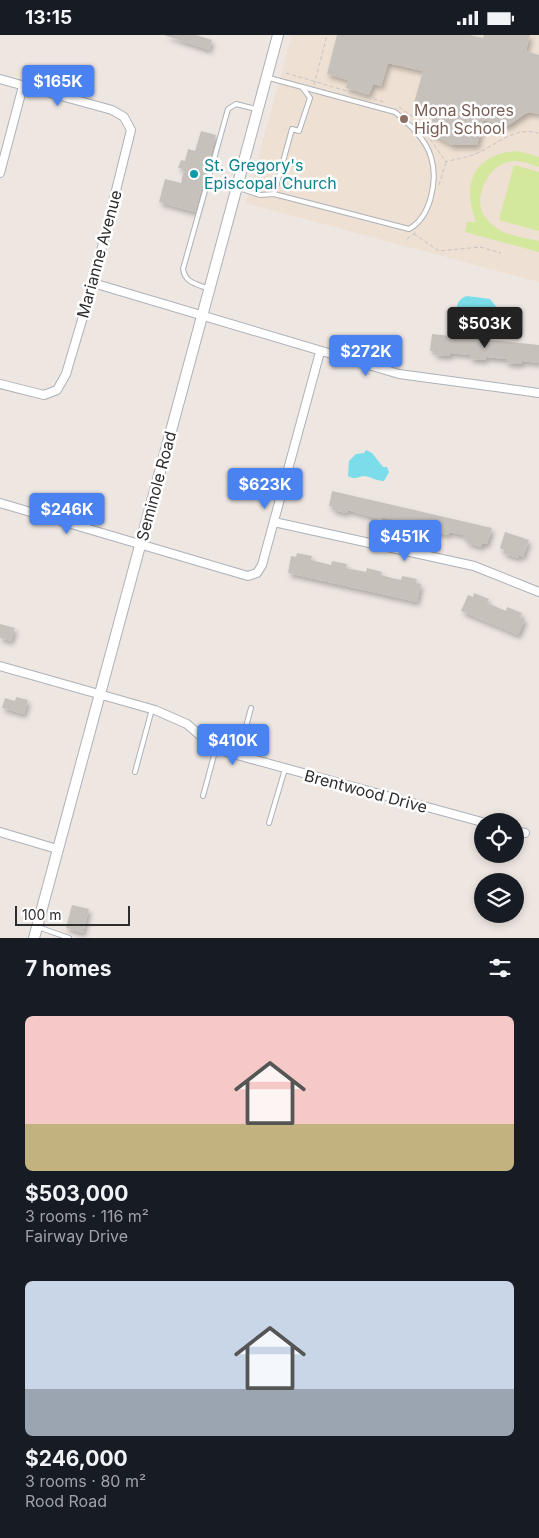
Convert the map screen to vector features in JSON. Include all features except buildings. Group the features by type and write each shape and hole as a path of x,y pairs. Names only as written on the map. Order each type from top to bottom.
{"street":[{"name":"Seminole Road","path":"34,938 278,35"},
{"path":"0,79 23,86 0,173"},
{"name":"Marianne Avenue","path":"0,384 44,395 57,390 66,375 93,283 131,130 124,117 112,110 23,86"},
{"path":"93,283 415,378 539,393"},
{"path":"0,503 241,574 253,575 258,573 262,565 320,351"},
{"path":"274,522 474,566 539,592"},
{"name":"Brentwood Drive","path":"0,666 152,709 187,724 216,748 238,756 474,820"},
{"path":"0,833 57,849"}],"lane":[{"path":"237,188 260,195 274,194 409,229 417,225 430,201 433,180 431,156 411,126 395,113 266,78"},
{"path":"274,194 292,129 299,131 310,98 302,87"},
{"path":"209,289 190,282 184,277 183,269 228,109 236,104 258,110"},
{"path":"238,756 251,708"},
{"path":"136,772 152,709"},
{"path":"202,795 216,748"},
{"path":"269,823 285,769"},
{"path":"37,927 69,938"}],"path":[{"path":"312,90 326,35"},
{"path":"286,73 390,104"},
{"path":"399,107 416,119 446,162 473,155 514,134 526,130 538,133"},
{"path":"414,234 439,251 480,247 501,253"}],"shaded area":[{"name":"Mona Shores High School","path":"292,35 539,35 539,282 246,203"}],"green space":[{"path":"518,151 539,157 539,167 516,161 502,164 496,168 490,174 483,187 480,201 481,208 487,220 502,231 539,241 539,252 465,232 467,222 476,222 470,195 471,183 475,173 481,164 491,158 503,153"},
{"path":"514,165 539,172 539,231 499,220"}],"water":[{"path":"467,296 490,299 498,309 497,318 494,321 478,323 468,316 458,313 458,302"},
{"path":"366,450 372,453 383,467 387,467 389,472 384,481 366,476 354,478 348,476 349,461 356,454 364,453"}],"place":[{"name":"Mona Shores High School","path":"404,119"},
{"name":"St. Gregory's Episcopal Church","path":"194,174"}]}
